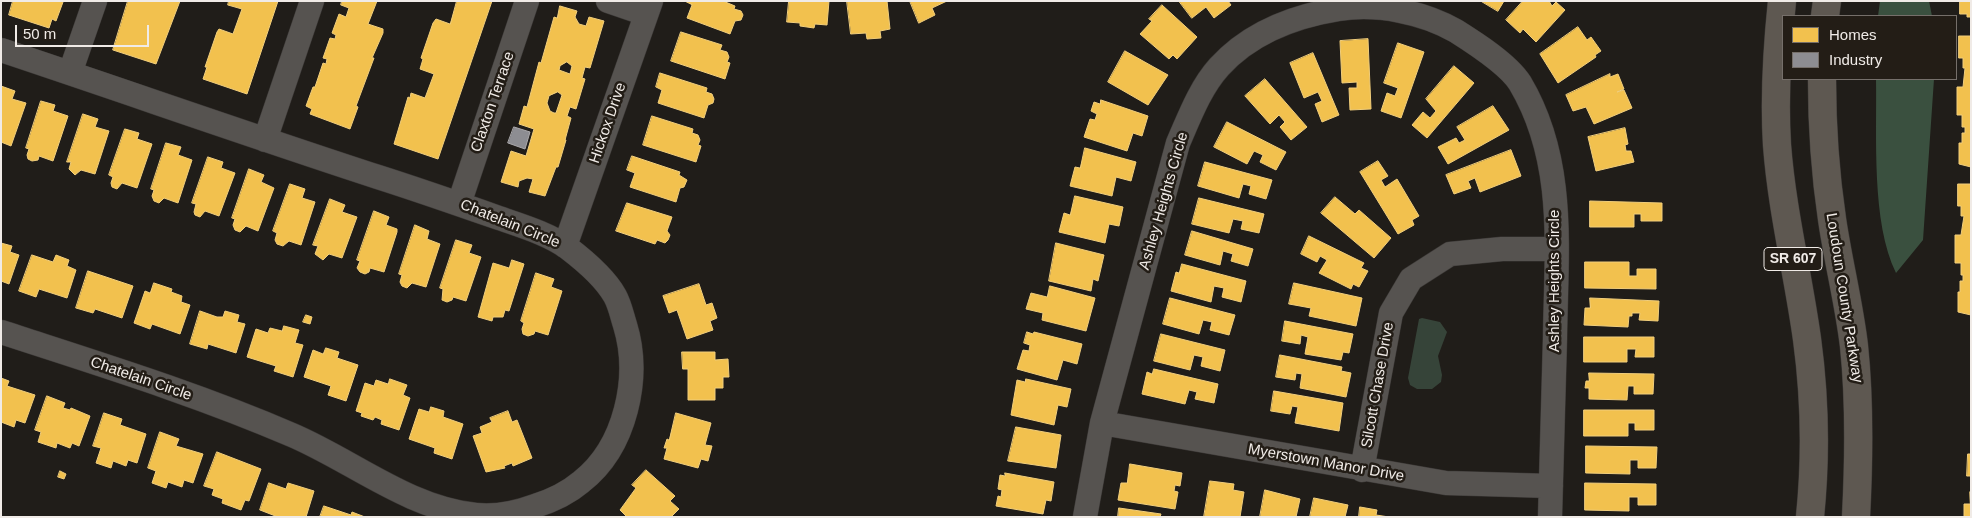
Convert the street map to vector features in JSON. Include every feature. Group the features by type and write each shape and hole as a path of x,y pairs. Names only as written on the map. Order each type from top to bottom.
{"main road":[{"name":"SR 607","path":"1782,1 1776,89 1777,145 1790,247 1802,307 1812,383 1814,419 1810,517"},
{"path":"1825,15 1827,1"},
{"name":"Loudoun County Parkway","path":"1822,80 1825,169 1854,344 1859,402 1860,448 1856,517"}],"street":[{"path":"70,73 95,1"},
{"path":"265,140 312,1"},
{"name":"Claxton Terrace","path":"459,204 527,1"},
{"path":"608,1 649,8"},
{"name":"Ashley Heights Circle","path":"1085,517 1102,423 1178,143 1195,105 1219,67 1269,30 1309,13 1350,4 1395,10 1442,23 1480,45 1518,81 1535,112 1545,140 1554,180 1556,249 1550,517"},
{"name":"Hickox Drive","path":"565,246 649,8"},
{"name":"Chatelain Circle","path":"1,50 459,204 525,227 565,246 598,274 616,297 629,339 631,376 625,414 614,441 583,481 553,500 514,514 478,516 439,508 398,491 348,462 262,422 189,395 1,332"},
{"name":"Silcott Chase Drive","path":"1362,470 1391,313 1411,279 1450,254 1502,249 1556,249"},
{"name":"Myerstown Manor Drive","path":"1102,423 1362,470 1446,483 1552,486"}],"green space":[{"path":"1880,1 1929,1 1932,15 1878,15"},
{"path":"1876,80 1934,80 1923,240 1896,273 1882,229 1876,152"},
{"path":"1419,319 1440,322 1447,332 1438,356 1442,375 1441,382 1432,389 1417,389 1410,385 1408,378"}],"building: Homes":[{"path":"13,1 63,2 56,21 52,19 49,28 9,15"},
{"path":"128,1 180,1 156,64 113,50"},
{"path":"229,1 278,1 247,94 203,79 207,67 205,67 217,32 219,29 233,34 242,9 228,5"},
{"path":"342,1 377,1 368,24 383,29 356,106 358,107 350,129 310,114 312,109 306,106 323,63 326,64 327,59 323,58 330,38 335,39 336,35 332,33 339,14 346,17 349,8 341,5"},
{"path":"457,1 492,1 438,159 394,144 408,97 410,98 411,93 425,98 434,74 420,69 423,59 421,58 433,23 436,19 450,24"},
{"path":"685,1 723,1 735,6 734,9 741,11 743,15 741,20 735,21 730,34 687,18 692,5"},
{"path":"789,1 829,1 827,25 815,24 814,28 800,26 800,23 787,22"},
{"path":"847,1 887,1 890,29 880,31 881,38 867,39 866,33 851,34"},
{"path":"910,1 947,1 932,8 935,15 919,23"},
{"path":"1179,1 1228,1 1231,5 1214,18 1206,7 1192,18"},
{"path":"1481,1 1504,1 1498,11"},
{"path":"1523,1 1549,1 1552,6 1556,2 1565,10 1536,42 1523,29 1520,33 1506,20"},
{"path":"1960,1 1971,1 1971,17 1967,17 1967,14 1960,14"},
{"path":"1162,5 1197,37 1177,59 1173,55 1169,59 1140,34 1152,21 1149,19"},
{"path":"560,6 577,11 575,17 579,24 586,26 589,17 604,21 590,68 585,67 582,78 585,79 576,109 570,107 567,116 571,118 566,140 558,167 556,167 545,196 529,192 533,179 527,178 519,181 518,187 501,182 511,151 526,156 534,129 519,124 524,106 527,107 554,17 557,18","holes":["567,62 572,66 570,74 559,70 560,66","558,92 562,95 556,113 554,113 550,111 547,103 549,96"]},
{"path":"1578,27 1587,40 1591,37 1601,51 1595,55 1596,57 1558,83 1540,54"},
{"path":"681,32 722,45 720,50 727,52 729,57 727,62 730,63 725,79 671,61"},
{"path":"1959,36 1971,36 1971,167 1959,164 1959,143 1962,143 1962,133 1965,133 1965,127 1962,127 1962,115 1957,115 1957,87 1963,87 1965,68 1963,68 1963,58 1959,58"},
{"path":"1368,39 1371,109 1350,110 1349,88 1357,88 1357,82 1342,83 1340,41"},
{"path":"1398,43 1424,52 1401,118 1381,111 1387,93 1395,96 1398,88 1384,83"},
{"path":"1125,51 1168,75 1148,105 1108,82"},
{"path":"1313,53 1339,115 1322,122 1315,104 1322,101 1318,92 1304,98 1290,63"},
{"path":"1454,66 1474,83 1427,138 1412,125 1423,112 1430,118 1436,111 1426,99"},
{"path":"660,73 707,88 706,92 712,94 714,99 713,103 708,105 704,118 658,103 662,90 656,87"},
{"path":"1610,74 1610,77 1618,74 1624,89 1617,92 1624,90 1632,108 1594,124 1586,107 1573,111 1566,95"},
{"path":"1265,79 1307,127 1291,140 1280,127 1285,122 1279,115 1270,124 1245,96"},
{"path":"1,86 15,91 12,99 26,103 11,146 1,142"},
{"path":"1101,100 1148,116 1142,136 1133,133 1127,151 1084,137 1090,119 1095,120 1097,114 1091,111 1094,102 1100,104"},
{"path":"41,101 55,105 53,111 68,116 53,161 39,156 38,160 32,161 28,159 27,155 29,149 26,148"},
{"path":"1493,106 1509,130 1448,164 1438,147 1456,138 1459,143 1465,140 1457,127"},
{"path":"83,114 98,119 95,127 109,131 95,174 81,170 75,175 69,169 71,162 67,162"},
{"path":"652,116 693,129 692,133 698,135 700,140 698,145 701,146 696,162 643,145"},
{"path":"1227,122 1286,152 1276,170 1260,162 1263,155 1254,151 1247,164 1214,147"},
{"path":"1625,128 1628,144 1625,145 1626,151 1631,151 1634,162 1596,171 1588,137"},
{"path":"125,129 139,133 137,139 152,144 137,188 122,183 117,189 112,187 113,177 109,175"},
{"path":"166,143 181,147 178,155 192,160 178,203 164,198 159,203 154,201 152,196 154,190 151,189"},
{"path":"1085,148 1136,162 1131,181 1116,177 1112,196 1070,186 1075,167 1080,168"},
{"path":"1511,150 1521,176 1480,192 1475,178 1468,181 1471,188 1454,194 1446,175"},
{"path":"632,156 680,172 679,175 687,180 684,187 680,188 676,202 630,187 635,173 627,170"},
{"path":"208,157 223,162 221,168 235,173 219,216 205,211 200,217 195,215 196,204 192,203"},
{"path":"1378,161 1388,176 1381,180 1385,187 1397,179 1419,216 1412,220 1414,225 1398,234 1360,172"},
{"path":"1205,162 1272,180 1266,199 1249,194 1251,186 1243,184 1239,198 1198,186"},
{"path":"249,169 264,175 261,182 274,188 258,231 246,226 240,232 235,230 233,225 235,219 232,218"},
{"path":"290,184 305,189 302,198 315,202 301,245 289,241 283,246 277,244 275,240 277,233 273,231"},
{"path":"1958,184 1971,184 1971,315 1958,312 1958,292 1960,292 1960,281 1963,281 1963,275 1961,275 1961,263 1955,263 1955,235 1961,235 1964,216 1961,216 1961,206 1958,206"},
{"path":"1075,196 1123,207 1119,226 1109,224 1105,243 1059,232 1064,213 1070,215"},
{"path":"1335,197 1355,214 1359,210 1391,238 1374,258 1321,213"},
{"path":"1199,198 1264,214 1259,233 1241,229 1243,221 1233,219 1229,233 1192,224"},
{"path":"330,199 345,205 342,212 357,217 342,258 329,254 323,260 315,254 318,246 313,245"},
{"path":"1590,201 1662,203 1662,221 1641,221 1641,214 1634,214 1634,227 1590,227"},
{"path":"627,203 672,217 667,231 670,235 668,240 665,243 657,240 655,244 616,231"},
{"path":"374,211 389,217 386,225 397,229 397,232 384,272 370,268 369,272 365,274 357,268 360,261 357,260"},
{"path":"415,225 429,231 427,239 440,244 426,287 412,283 407,288 402,286 400,282 402,275 399,274"},
{"path":"1192,231 1253,249 1248,266 1231,261 1233,254 1223,251 1220,265 1185,255"},
{"path":"1309,236 1364,263 1361,268 1368,271 1359,287 1353,284 1351,289 1319,273 1327,260 1320,256 1317,262 1301,254"},
{"path":"456,240 472,245 469,253 481,257 466,301 453,297 452,300 447,302 442,300 443,289 440,288"},
{"path":"1,243 12,246 10,252 19,255 9,284 1,281"},
{"path":"1056,243 1104,255 1098,281 1093,279 1091,291 1049,281"},
{"path":"32,255 53,262 56,255 69,260 67,266 76,270 67,298 39,289 36,297 19,291"},
{"path":"512,260 524,264 509,311 505,310 503,317 493,317 492,321 478,317 493,263 509,268"},
{"path":"1585,262 1629,262 1629,276 1637,276 1637,269 1656,269 1656,289 1585,288"},
{"path":"1182,264 1246,281 1241,302 1222,297 1224,288 1214,286 1211,302 1171,291 1176,272 1179,273"},
{"path":"88,271 133,286 122,318 95,309 93,313 76,308"},
{"path":"536,273 554,279 551,287 562,291 548,335 535,331 534,334 528,336 523,334 524,323 521,321"},
{"path":"154,283 172,289 171,292 182,296 181,302 190,305 180,334 152,324 150,329 134,323 145,291 150,293"},
{"path":"1294,283 1362,298 1356,326 1309,316 1311,308 1289,304"},
{"path":"699,284 706,305 712,303 717,318 710,321 713,330 687,339 677,310 669,313 663,296"},
{"path":"1050,286 1095,298 1086,331 1042,320 1043,313 1026,309 1031,293 1047,297"},
{"path":"1170,298 1235,315 1229,335 1210,330 1212,322 1203,320 1199,334 1163,324"},
{"path":"1590,298 1659,301 1658,321 1639,320 1640,313 1632,313 1632,316 1629,316 1628,327 1584,325 1585,308 1590,308"},
{"path":"200,311 217,317 223,317 225,311 239,315 237,322 245,324 236,353 208,344 207,349 190,344"},
{"path":"306,315 312,317 310,324 303,322"},
{"path":"1285,321 1353,334 1349,353 1343,352 1341,360 1305,354 1308,337 1301,335 1300,344 1282,341"},
{"path":"284,326 299,330 295,343 303,345 293,377 274,371 276,366 247,357 256,329 268,333 270,328 282,331"},
{"path":"1027,332 1082,344 1077,364 1063,360 1057,380 1017,369 1023,350 1029,351 1030,345 1024,343"},
{"path":"1161,334 1225,350 1220,371 1201,366 1203,357 1194,355 1190,370 1154,361"},
{"path":"1584,337 1654,337 1654,357 1635,357 1636,349 1627,349 1627,362 1584,362"},
{"path":"326,348 339,352 337,358 358,365 346,401 328,395 331,386 304,377 313,350 323,354"},
{"path":"682,352 715,352 715,360 728,359 729,377 723,377 723,388 715,388 715,400 688,400 688,369 683,369"},
{"path":"1280,355 1342,367 1341,371 1351,373 1346,397 1300,388 1302,374 1296,373 1295,380 1276,377"},
{"path":"1154,369 1218,384 1214,403 1195,399 1197,392 1189,390 1185,404 1142,394 1147,372 1152,374"},
{"path":"1589,373 1654,374 1653,394 1634,394 1634,386 1628,386 1627,400 1589,399 1589,388 1585,388 1586,381 1589,381"},
{"path":"1,378 9,381 7,386 35,395 25,423 16,420 14,427 1,422"},
{"path":"390,379 407,385 403,395 410,398 399,430 381,424 382,420 375,417 373,420 361,416 362,413 356,411 365,383 374,386 376,380 388,384"},
{"path":"1026,379 1071,389 1067,407 1058,405 1054,425 1011,415 1017,380 1025,382"},
{"path":"1274,391 1343,403 1339,431 1295,423 1298,407 1292,406 1290,414 1271,411"},
{"path":"47,396 65,403 63,408 70,410 71,408 90,416 79,446 72,443 70,448 57,443 56,448 38,442 41,432 35,430"},
{"path":"431,407 444,411 443,417 463,424 452,459 434,453 435,448 409,439 419,409 429,412"},
{"path":"1584,410 1654,410 1654,430 1635,430 1635,423 1628,423 1628,436 1584,436"},
{"path":"508,411 512,422 517,420 532,458 513,466 512,463 504,466 505,468 486,472 473,436 482,433 480,427 492,422 490,418"},
{"path":"104,413 122,419 120,425 146,434 137,463 128,460 126,466 113,461 111,468 96,463 101,448 93,446"},
{"path":"676,413 711,423 705,445 712,446 708,461 701,459 698,468 664,459 667,448 664,448 667,439 669,440"},
{"path":"1016,427 1061,435 1056,468 1008,461"},
{"path":"160,432 179,439 176,446 203,454 193,483 184,480 182,487 168,482 166,488 152,483 156,471 148,468"},
{"path":"1586,446 1657,447 1656,468 1638,468 1638,460 1630,460 1630,474 1586,473"},
{"path":"217,452 261,469 249,501 245,500 241,510 222,503 223,499 212,495 214,489 204,486"},
{"path":"1968,454 1971,454 1971,476 1967,476"},
{"path":"1130,464 1182,473 1180,486 1175,485 1174,491 1178,492 1175,509 1118,500 1121,483 1127,483"},
{"path":"646,470 675,496 670,501 679,509 671,517 627,517 620,510 636,488 632,485"},
{"path":"60,471 66,474 64,479 58,477"},
{"path":"1005,473 1054,482 1051,501 1046,500 1043,514 996,506 998,496 1001,497 1002,490 998,489 1000,475 1005,476"},
{"path":"1210,481 1234,484 1233,490 1244,492 1240,517 1204,517"},
{"path":"269,483 286,489 288,483 314,491 306,517 278,517 260,510"},
{"path":"1585,483 1656,484 1656,505 1638,505 1638,497 1629,497 1629,511 1585,510"},
{"path":"1265,490 1300,499 1296,517 1260,517"},
{"path":"1970,492 1971,517 1964,517 1964,504 1970,504"},
{"path":"1314,498 1348,505 1345,517 1310,517"},
{"path":"324,506 351,515 352,512 365,517 320,517"},
{"path":"1360,507 1377,510 1376,515 1389,517 1359,517"},
{"path":"1119,508 1161,514 1160,517 1118,517"}],"building: Industry":[{"path":"514,127 530,132 525,149 508,143"}]}
